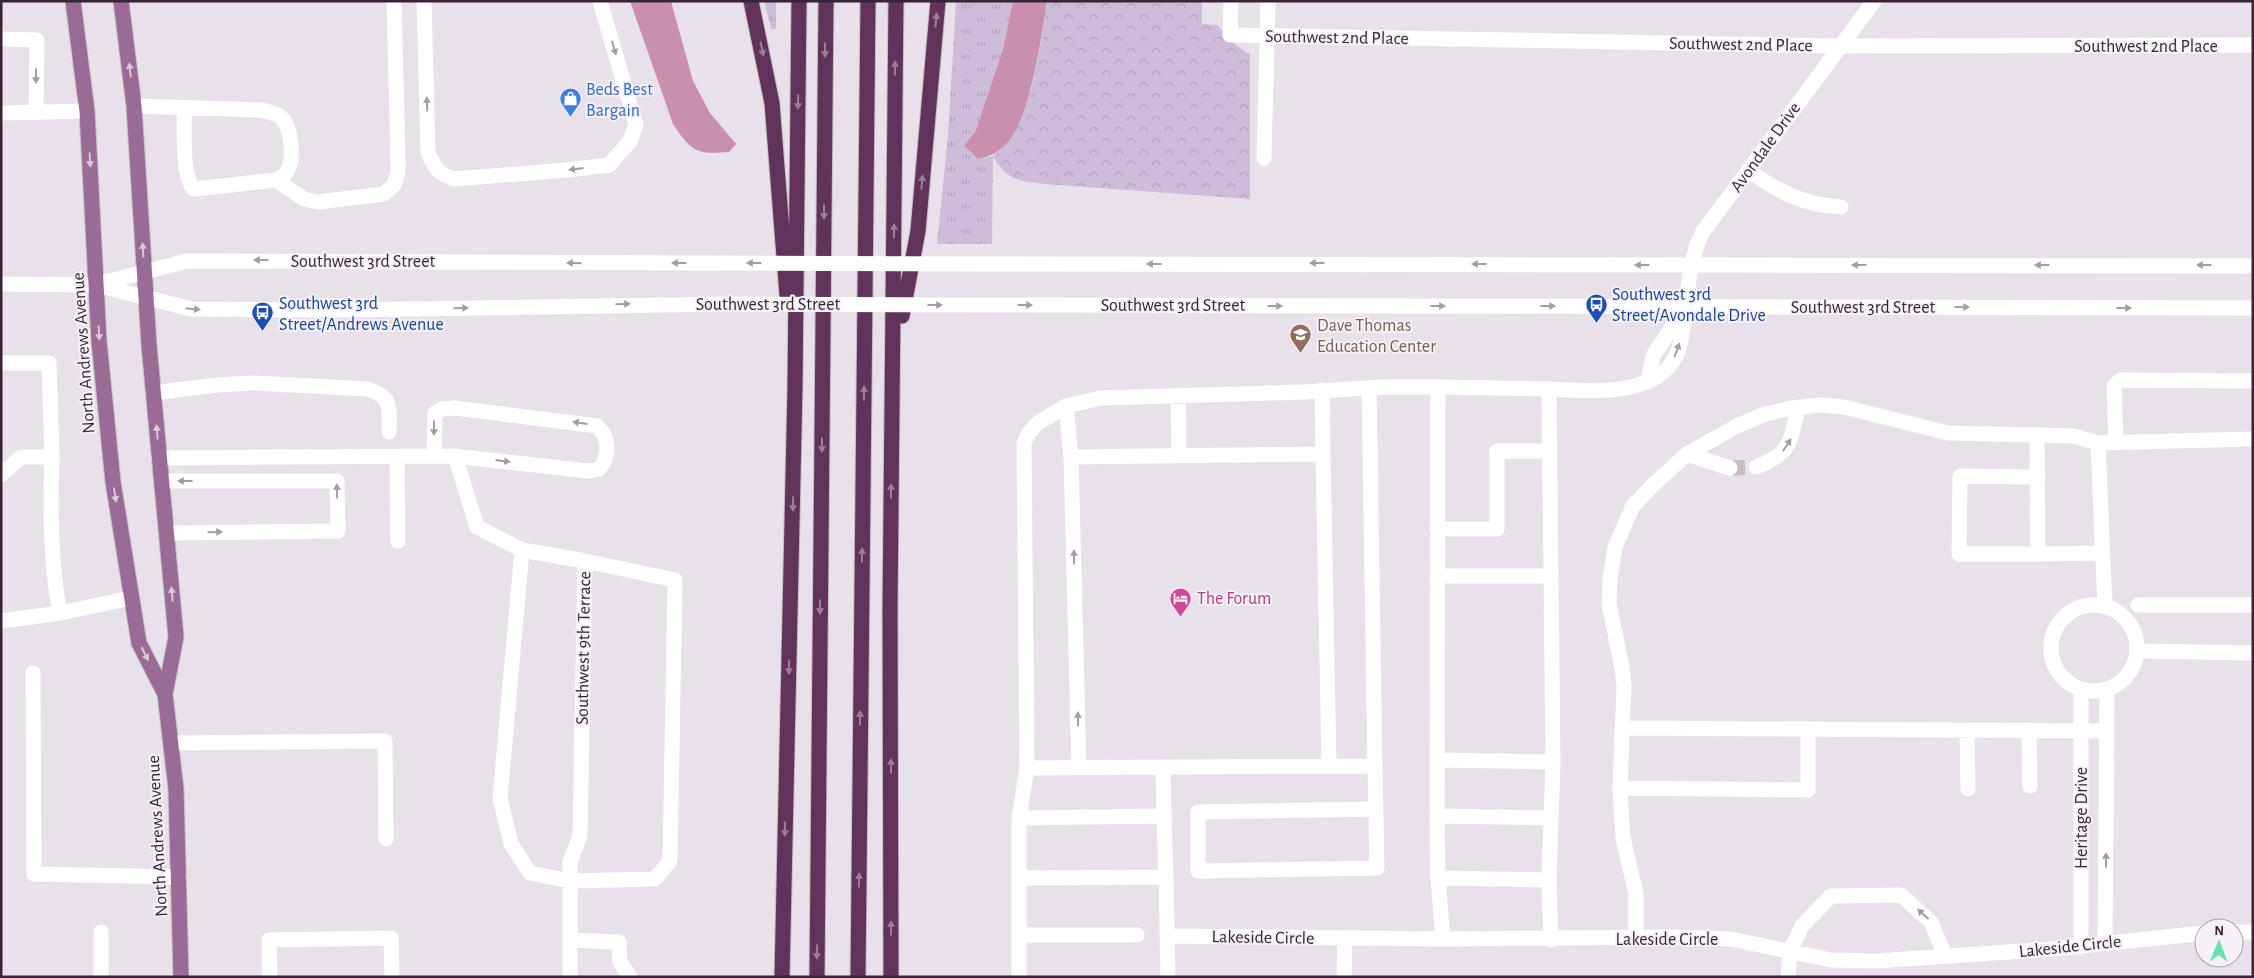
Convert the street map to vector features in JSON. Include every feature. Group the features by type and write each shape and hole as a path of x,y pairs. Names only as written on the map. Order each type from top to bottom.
{"highway":[{"path":"752,1 772,103 795,386"},
{"path":"782,977 795,386 799,1"},
{"path":"817,977 826,1"},
{"path":"858,977 868,1"},
{"path":"891,977 892,367 896,1"},
{"path":"892,367 918,230 938,1"}],"main road":[{"name":"North Andrews Avenue","path":"73,1 87,111 100,350 113,482 139,643 165,694"},
{"name":"North Andrews Avenue","path":"121,1 134,106 153,393 176,636 165,694 176,789 181,977"}],"street":[{"path":"276,180 304,199 318,202 384,194 394,185 398,172 394,1"},
{"path":"424,1 428,153 435,169 442,176 454,179 609,165 630,141 636,125 600,1"},
{"name":"Southwest 2nd Place","path":"1231,1 1230,35 1840,46 2253,45"},
{"path":"1264,158 1268,1"},
{"name":"Avondale Drive","path":"1686,306 1690,265 1702,233 1874,1"},
{"path":"1,39 36,40 36,113"},
{"path":"134,106 262,110 279,116 287,125 290,162 286,174 276,180 194,189 189,184 187,173 184,108"},
{"path":"1,113 87,111"},
{"path":"1748,170 1774,188 1799,200 1819,206 1841,207"},
{"name":"Southwest 3rd Street","path":"96,285 187,261 2253,266"},
{"name":"Southwest 3rd Street","path":"1,284 96,285 191,310 344,310 728,304 2253,308"},
{"path":"1019,977 1019,818 1027,768 1024,443 1029,433 1038,423 1066,406 1100,398 1438,387 1605,391 1636,386 1648,382 1653,356 1686,306"},
{"path":"1,363 49,363 52,457 50,494 55,588 60,613"},
{"path":"2116,442 2114,386 2120,380 2253,381"},
{"path":"153,393 252,383 366,389 378,392 386,398 389,409 389,432"},
{"path":"1438,387 1437,816 1438,878 1443,939"},
{"path":"1369,388 1375,766 1376,808 1377,868 1198,871 1198,812 1376,808"},
{"path":"1549,389 1553,762 1549,880 1551,940"},
{"path":"1322,390 1329,765"},
{"path":"1178,394 1179,456"},
{"path":"1636,938 1636,894 1623,838 1620,788 1622,667 1609,604 1610,578 1615,547 1633,506 1653,484 1687,454 1737,426 1765,414 1822,405 1844,407 1948,433 2073,436 2098,443 2253,439"},
{"path":"1066,406 1071,457 1079,768"},
{"path":"160,458 454,456 588,471 599,469 604,463 607,451 603,431 597,426 448,408 435,412 434,456"},
{"path":"1756,467 1776,459 1791,442 1798,408"},
{"path":"2037,435 2038,554"},
{"path":"2098,443 2101,553 2105,606"},
{"path":"1437,529 1497,529 1497,452 1550,452"},
{"path":"1071,457 1323,454"},
{"path":"1687,454 1730,468"},
{"name":"Southwest 9th Terrace","path":"454,456 477,527 522,550 585,561 580,836 570,862 570,977"},
{"path":"1,475 21,457"},
{"path":"1,458 52,457"},
{"path":"397,457 398,541"},
{"path":"2038,477 1960,476 1959,554 2101,553"},
{"path":"162,481 337,481 338,531 167,533"},
{"path":"522,550 500,798 511,844 530,873 570,881 655,879 670,861 675,580 585,561"},
{"path":"1437,576 1551,576"},
{"path":"1,621 60,613 131,598"},
{"path":"2090,605 2105,606 2118,612 2130,623 2136,636 2138,651 2135,664 2128,675 2119,684 2098,692 2081,690 2068,683 2057,672 2051,659 2050,644 2054,630 2063,617 2075,609 2090,605"},
{"path":"2138,605 2253,605"},
{"path":"2138,651 2253,653"},
{"path":"33,673 34,874 179,877"},
{"name":"Heritage Drive","path":"2080,947 2081,690"},
{"name":"Heritage Drive","path":"2105,944 2107,690"},
{"path":"1622,728 2106,731"},
{"path":"1620,788 1808,790 1808,729"},
{"path":"1967,730 1968,788"},
{"path":"2029,730 2030,786"},
{"path":"171,743 384,741 386,839"},
{"path":"1438,760 1553,762"},
{"path":"1027,768 1375,766"},
{"path":"1163,767 1168,977"},
{"path":"1019,818 1164,816"},
{"path":"1437,816 1551,818"},
{"path":"1019,878 1166,877"},
{"path":"1438,878 1549,880"},
{"path":"2081,895 2105,892"},
{"path":"1788,977 1790,951 1802,926 1831,896 1901,895 1931,922 1945,956"},
{"path":"101,932 101,977"},
{"name":"Lakeside Circle","path":"1168,936 1551,940 1636,938 1731,939 1754,942 1831,960 1899,961 2080,947 2194,934"},
{"path":"1019,935 1137,935"},
{"path":"270,977 270,940 391,938 392,977"},
{"path":"1344,977 1345,938"},
{"path":"570,940 619,942 620,962 630,977"}],"green space":[{"path":"764,1 776,1 776,29 771,29"},
{"path":"956,1 1013,1 1003,49 976,130 964,146 978,159 993,156 992,244 937,244 948,135"},
{"path":"1047,1 1202,1 1202,24 1218,25 1232,42 1250,54 1250,199 1036,183 1008,175 993,156 1010,140 1025,109 1039,55"}],"shaded area":[{"path":"630,1 671,1 693,81 710,113 736,144 729,152 709,153 695,149 690,146 673,124"},
{"path":"1013,1 1047,1 1034,75 1023,114 1008,142 994,153 978,159 964,146 976,130 1003,49"}],"tunnel":[{"path":"1730,468 1756,467"}],"place":[{"name":"Beds Best Bargain","path":"570,118"},
{"name":"Southwest 3rd Street/Avondale Drive","path":"1596,323"},
{"name":"Southwest 3rd Street/Andrews Avenue","path":"263,332"},
{"name":"Dave Thomas Education Center","path":"1301,354"},
{"name":"The Forum","path":"1181,617"}]}
